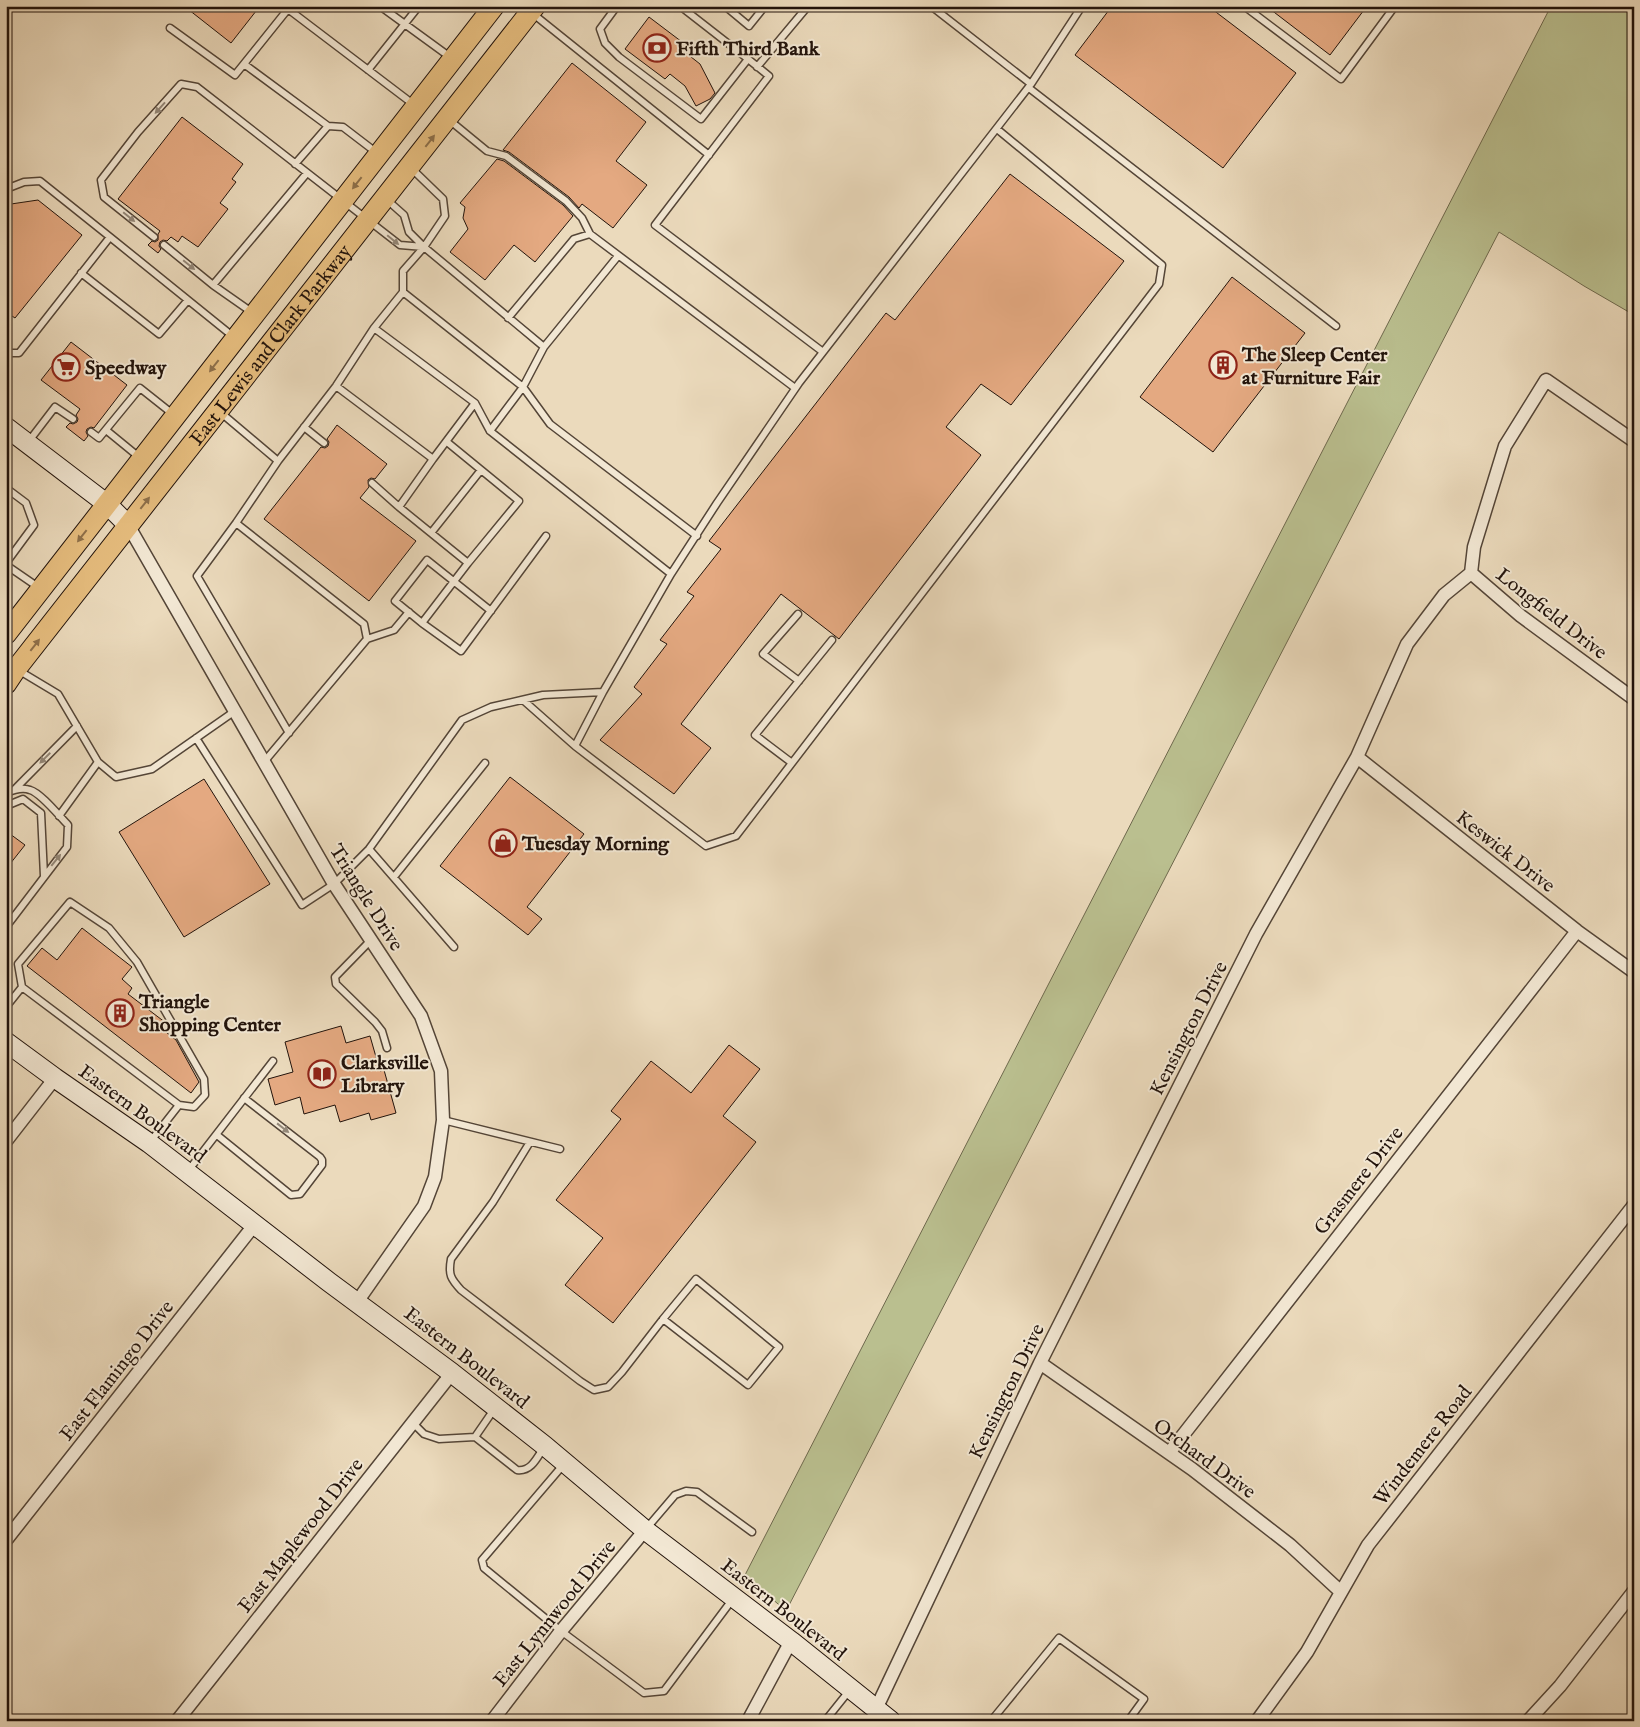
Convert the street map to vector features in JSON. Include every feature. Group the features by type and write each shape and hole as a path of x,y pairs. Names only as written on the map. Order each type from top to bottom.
{"main road":[{"name":"East Lewis and Clark Parkway","path":"6,634 494,6"},
{"name":"East Lewis and Clark Parkway","path":"11,677 533,9"},
{"path":"6,427 107,504 128,525"},
{"name":"Eastern Boulevard","path":"6,1042 149,1143 452,1373 545,1446 645,1530 791,1641 883,1717"}],"street":[{"path":"1471,573 1474,547 1505,446 1546,380 1634,440"},
{"name":"Triangle Drive","path":"128,525 334,884 421,1016 441,1071 443,1120 435,1177 424,1206 357,1302"},
{"name":"Longfield Drive","path":"1471,573 1521,616 1634,699"},
{"name":"Kensington Drive","path":"883,1717 1040,1363 1256,934 1357,757 1407,644 1444,595 1471,573"},
{"name":"Keswick Drive","path":"1357,757 1577,931 1634,972"},
{"name":"Grasmere Drive","path":"1169,1453 1577,931"},
{"path":"6,1141 55,1078"},
{"name":"Windemere Road","path":"1257,1721 1308,1652 1368,1545 1634,1204"},
{"name":"East Flamingo Drive","path":"6,1540 255,1224"},
{"name":"Orchard Drive","path":"1040,1363 1169,1453 1290,1545 1342,1592"},
{"name":"East Maplewood Drive","path":"177,1721 452,1373"},
{"name":"East Lynnwood Drive","path":"492,1721 562,1631 645,1530"},
{"path":"1528,1721 1560,1686 1634,1591"},
{"path":"748,1721 791,1641"}],"lane":[{"path":"380,6 453,59"},
{"path":"368,70 419,6"},
{"path":"618,6 600,29 605,43 619,57 701,119 748,59"},
{"path":"680,6 770,76 655,225 823,352"},
{"path":"725,6 749,26 765,6"},
{"path":"757,67 808,6"},
{"path":"931,6 1336,326"},
{"path":"574,746 671,574 717,503 823,352 1030,86 1082,6"},
{"path":"1244,6 1341,79 1395,6"},
{"path":"170,28 235,75 289,8 416,106"},
{"path":"533,9 709,155"},
{"path":"244,64 328,126 344,127 379,154"},
{"path":"154,238 104,197 101,180 138,132 181,84 197,87 400,245 424,247"},
{"path":"447,119 486,151 506,156 566,201 582,218 590,234 796,388"},
{"path":"295,164 328,126"},
{"path":"523,700 574,746 706,846 736,836 1159,284 1162,265 997,128"},
{"path":"289,732 197,576 278,461 336,386 374,328 403,292 403,271 424,247 446,216 443,199 410,166"},
{"path":"213,285 307,174"},
{"path":"6,189 24,182 40,181 236,338"},
{"path":"385,198 404,215 409,232 424,247 544,348"},
{"path":"508,318 574,238 590,234"},
{"path":"6,353 18,353 110,237"},
{"path":"164,245 213,285 255,314"},
{"path":"490,431 523,387 544,348 618,256"},
{"path":"81,274 159,334 188,300"},
{"path":"403,292 523,387 550,424 697,536"},
{"path":"374,328 475,403 490,431 671,574"},
{"path":"336,386 433,459"},
{"path":"91,432 99,438 140,388 175,416"},
{"path":"399,507 475,403"},
{"path":"28,442 55,407 73,419"},
{"path":"218,411 278,461"},
{"path":"304,427 324,443"},
{"path":"106,430 142,459"},
{"path":"422,623 519,501 447,442"},
{"path":"431,533 482,470"},
{"path":"372,483 468,563"},
{"path":"6,488 26,503 34,525 6,564 41,589"},
{"path":"236,523 364,624 367,639"},
{"path":"491,611 427,560 395,601 461,651 491,611 546,536"},
{"path":"264,762 367,639 394,630 408,612"},
{"path":"798,614 763,654 799,681"},
{"path":"792,763 755,735 832,640"},
{"path":"11,677 58,694 98,762 116,776 152,769 234,711"},
{"path":"196,738 302,905 334,884 370,849 462,720 491,707 543,695 603,692"},
{"path":"14,790 77,726"},
{"path":"59,816 98,762"},
{"path":"394,877 485,763"},
{"path":"6,793 14,790 30,790 46,802 68,826 67,847 6,927"},
{"path":"6,806 23,799 41,813 44,876"},
{"path":"370,849 454,947"},
{"path":"70,902 109,928 137,962 204,1079 205,1095 194,1107 179,1105 22,987 18,964 70,902"},
{"path":"371,940 335,977 334,981 375,1022 382,1031 387,1048"},
{"path":"6,1007 22,987"},
{"path":"188,1172 273,1061"},
{"path":"217,1135 291,1195 300,1194 322,1165 320,1157 244,1098"},
{"path":"149,1143 179,1105"},
{"path":"443,1120 560,1149"},
{"path":"530,1142 493,1202 451,1259 449,1269 452,1280 468,1296 594,1390 608,1387 622,1372 663,1319 696,1279 779,1347 748,1386 663,1319"},
{"path":"475,1437 496,1408"},
{"path":"413,1423 424,1434 439,1439 475,1437 517,1470 529,1469 545,1446"},
{"path":"565,1463 482,1560 484,1568 562,1631 644,1693 664,1691 733,1598"},
{"path":"645,1530 675,1496 686,1491 697,1492 752,1532"},
{"path":"991,1721 1059,1638 1144,1699 1128,1721"},
{"path":"825,1721 850,1690"}],"green space":[{"path":"1551,6 1634,6 1634,315 1499,232 786,1611 745,1575"}],"building":[{"path":"184,6 260,6 231,43"},
{"path":"1112,6 1208,6 1296,73 1223,168 1075,55"},
{"path":"1266,6 1367,6 1330,55"},
{"name":"Fifth Third Bank","path":"649,17 690,48 686,53 700,64 715,93 710,99 696,106 685,86 670,74 665,79 625,49"},
{"path":"572,63 646,122 616,161 647,185 613,228 582,204 579,208 569,197 509,152 503,150"},
{"path":"182,117 243,164 232,179 236,182 220,203 228,209 198,247 182,236 178,242 171,237 167,241 163,240 160,242 159,246 161,249 158,253 148,245 152,241 158,240 160,231 118,199"},
{"path":"497,159 504,161 563,205 573,216 535,262 514,245 485,280 450,252 468,229 463,218 465,207 460,203"},
{"path":"1010,174 1124,261 1011,405 981,384 946,427 981,455 839,639 781,594 681,724 711,748 674,794 600,740 642,694 634,687 667,644 660,640 694,596 687,592 721,549 709,541 886,313 895,320"},
{"path":"38,200 82,235 15,318 6,312 6,210 11,204"},
{"name":"The Sleep Center at Furniture Fair","path":"1232,277 1305,333 1213,452 1140,397"},
{"path":"71,342 127,385 94,428 87,429 88,436 84,441 66,427 70,423 77,422 76,415 80,409 41,380"},
{"path":"337,425 387,464 375,479 371,478 368,480 369,487 360,498 416,541 369,601 264,519 321,447 325,448 328,446 329,442 327,439"},
{"path":"510,777 584,834 527,907 542,919 528,935 440,866"},
{"path":"204,779 270,884 184,937 119,832"},
{"path":"6,831 25,845 6,869"},
{"name":"Triangle Shopping Center","path":"82,928 132,967 122,979 132,988 128,994 166,1023 162,1029 176,1040 199,1082 191,1093 27,966 42,948 57,960"},
{"name":"Clarksville Library","path":"341,1026 346,1043 370,1036 380,1071 384,1070 396,1113 371,1120 369,1113 340,1122 335,1105 304,1114 300,1097 275,1105 268,1079 293,1072 285,1042"},
{"path":"729,1045 760,1069 723,1116 756,1142 613,1323 565,1285 603,1238 556,1200 621,1119 611,1111 651,1061 691,1093"}],"place":[{"name":"Fifth Third Bank","path":"657,48"},
{"name":"The Sleep Center at Furniture Fair","path":"1223,365"},
{"name":"Speedway","path":"66,367"},
{"name":"Tuesday Morning","path":"503,843"},
{"name":"Triangle Shopping Center","path":"120,1013"},
{"name":"Clarksville Library","path":"322,1074"}]}
